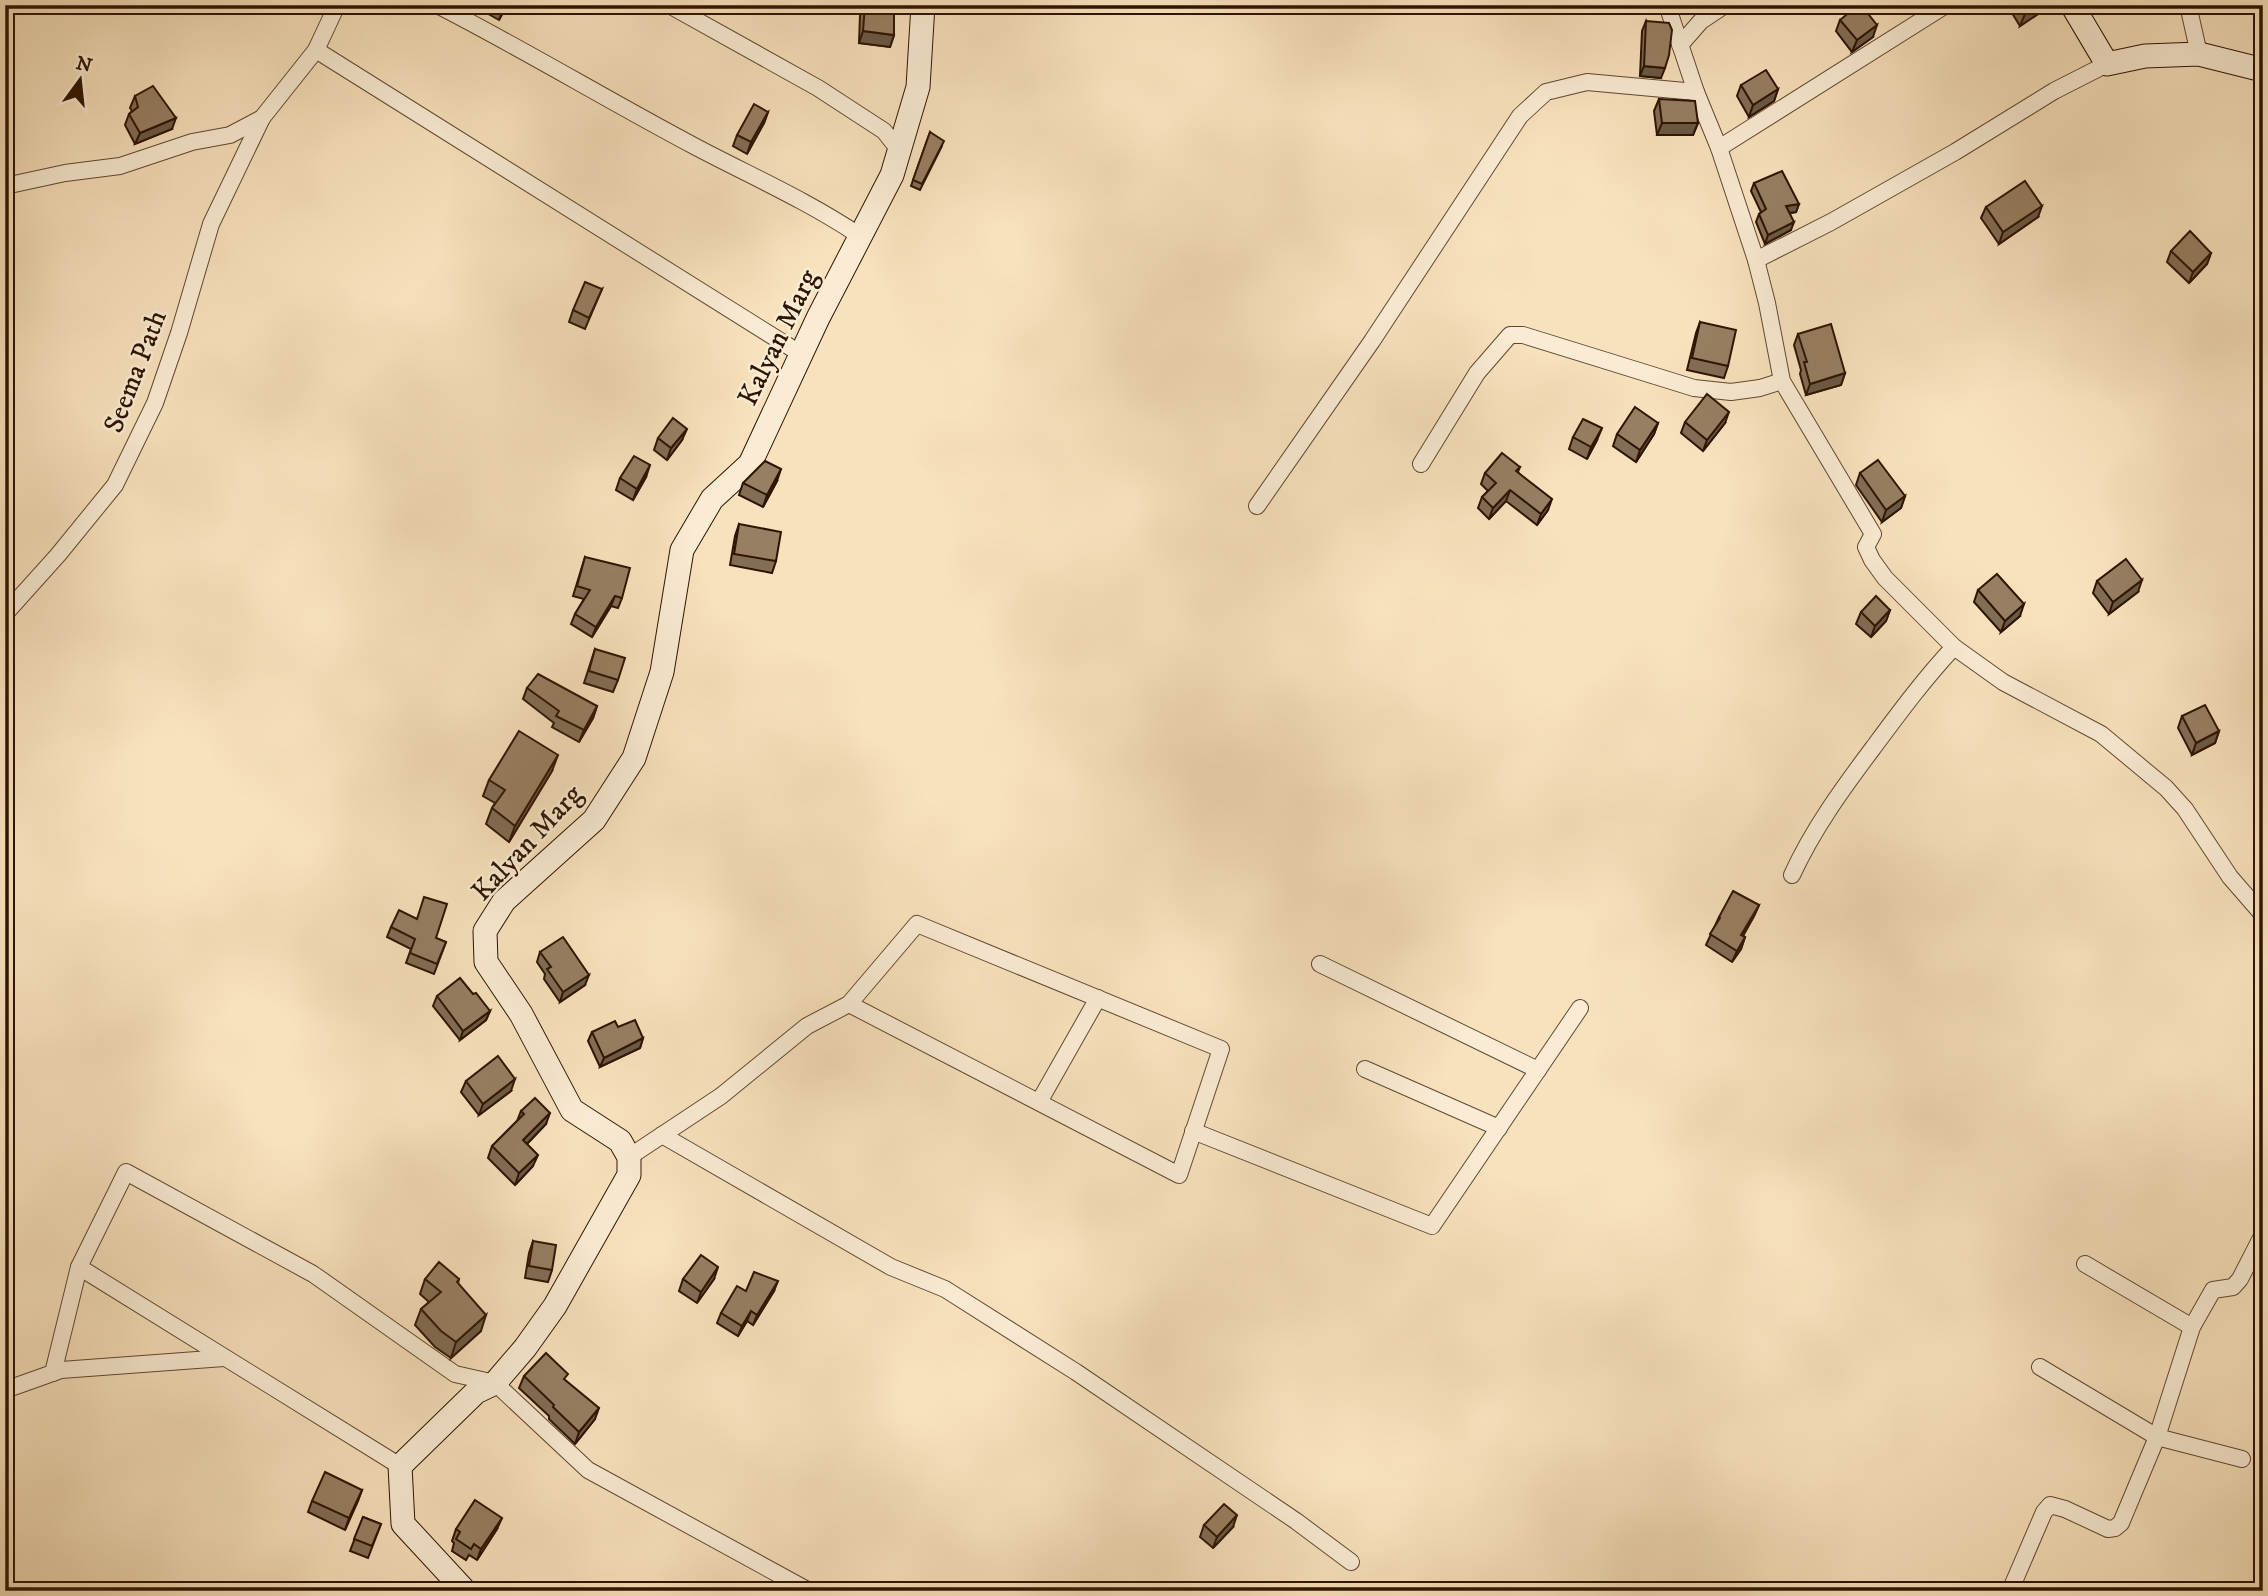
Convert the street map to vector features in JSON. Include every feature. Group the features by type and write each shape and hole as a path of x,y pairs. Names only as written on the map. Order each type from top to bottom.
{"street":[{"path":"5,186 65,173 120,166 192,142 230,135 262,118 316,50 337,5"},
{"path":"437,5 695,146 825,213 860,236"},
{"path":"669,5 818,88 884,131 899,150"},
{"name":"Kalyan Marg","path":"629,1157 620,1141 572,1111 521,1014 486,962 485,930 504,901 594,820 634,758 662,672 681,550 712,499 750,464 801,354 892,175 918,87 923,5"},
{"path":"1667,5 1756,260 1782,381 1873,534 1866,547 1871,561 1954,647 2003,682 2101,734 2166,788 2185,809 2230,877 2263,915"},
{"path":"1680,45 1701,21 1725,5"},
{"path":"1718,148 1946,5"},
{"path":"2072,5 2107,64"},
{"path":"2189,5 2199,54"},
{"path":"316,50 801,354"},
{"path":"1756,260 1841,216 1955,152 2054,91 2107,64 2145,56 2199,54 2263,70"},
{"path":"1256,506 1372,341 1520,116 1546,92 1587,82 1696,92"},
{"name":"Seema Path","path":"5,614 115,485 155,403 179,333 211,223 262,118"},
{"path":"1421,464 1477,373 1510,335 1523,335 1693,387 1731,392 1760,388 1782,381"},
{"path":"1792,875 1806,845 1842,789 1923,681 1954,647"},
{"path":"465,1591 403,1524 400,1466 476,1392 495,1383 525,1348 555,1306 629,1175 629,1157 722,1096 807,1026 849,1004 917,924 1221,1049 1179,1175 849,1004"},
{"path":"1320,964 1538,1070"},
{"path":"1039,1102 1098,998"},
{"path":"1194,1131 1432,1226 1580,1008"},
{"path":"1365,1069 1499,1128"},
{"path":"662,1135 891,1267 945,1289 1076,1372 1296,1521 1351,1562"},
{"path":"53,1373 79,1268 127,1172 313,1274 456,1374 495,1383 588,1470 809,1591"},
{"path":"2010,1591 2044,1511 2050,1505 2065,1508 2108,1529 2122,1523 2157,1437 2192,1327 2213,1290 2234,1287 2263,1234"},
{"path":"2085,1264 2192,1327"},
{"path":"79,1268 400,1466"},
{"path":"5,1390 61,1370 224,1358"},
{"path":"2040,1367 2157,1437 2242,1459"}],"building":[{"path":"865,5 894,5 894,35 863,31"},
{"path":"1861,5 1877,25 1857,40 1840,20"},
{"path":"2019,5 2038,5 2025,14"},
{"path":"1646,21 1669,23 1672,30 1665,68 1644,66"},
{"path":"1766,70 1778,89 1753,105 1741,85"},
{"path":"153,86 176,118 140,133 129,114 138,107 135,96"},
{"path":"1659,99 1695,101 1698,123 1662,123"},
{"path":"754,104 768,112 751,142 737,135"},
{"path":"930,132 944,141 922,184 913,180"},
{"path":"1782,171 1799,204 1786,206 1794,222 1768,235 1759,214 1766,209 1754,183"},
{"path":"2025,181 2042,206 2003,232 1986,207"},
{"path":"2190,231 2211,253 2193,272 2171,251"},
{"path":"585,282 602,289 589,318 573,310"},
{"path":"1700,322 1736,330 1728,366 1692,358"},
{"path":"1831,324 1845,373 1810,384 1804,362 1807,362 1798,334"},
{"path":"1707,394 1729,412 1707,440 1685,422"},
{"path":"1635,407 1658,423 1640,450 1617,434"},
{"path":"673,418 687,429 671,448 658,438"},
{"path":"1583,419 1602,428 1591,447 1573,437"},
{"path":"1502,453 1520,467 1516,471 1552,499 1541,514 1510,490 1493,508 1482,497 1496,483 1485,473"},
{"path":"634,456 650,465 637,489 620,478"},
{"path":"1878,460 1905,496 1886,510 1860,473"},
{"path":"765,461 781,469 767,495 743,483"},
{"path":"739,524 781,532 776,561 734,554"},
{"path":"585,557 630,568 622,598 615,596 596,627 575,614 590,590 577,586"},
{"path":"2126,559 2142,580 2113,602 2097,581"},
{"path":"1997,574 2024,604 2005,621 1978,590"},
{"path":"1876,596 1890,610 1875,626 1861,612"},
{"path":"595,649 625,658 618,680 589,671"},
{"path":"538,674 597,706 584,730 556,716 559,711 527,688"},
{"path":"2205,705 2219,731 2196,743 2182,716"},
{"path":"519,731 558,755 515,826 492,808 505,790 489,780"},
{"path":"1733,891 1759,905 1741,935 1745,937 1737,951 1710,934"},
{"path":"424,897 447,904 436,938 446,942 437,964 410,953 415,939 391,927 399,910 417,919"},
{"path":"563,937 589,975 563,992 547,969 551,967 540,952"},
{"path":"460,978 490,1011 463,1031 437,996"},
{"path":"635,1020 643,1038 604,1058 592,1032 615,1021 618,1027"},
{"path":"498,1056 515,1079 483,1104 466,1081"},
{"path":"535,1098 550,1113 523,1140 538,1155 519,1173 492,1146 524,1114 521,1111"},
{"path":"533,1241 556,1245 552,1270 529,1266"},
{"path":"701,1255 718,1267 701,1292 683,1279"},
{"path":"439,1262 459,1279 457,1282 486,1315 456,1342 441,1331 421,1309 441,1292 425,1279"},
{"path":"754,1272 778,1281 757,1315 751,1311 742,1326 721,1313 737,1286 746,1291"},
{"path":"546,1353 568,1374 564,1379 599,1408 579,1432 524,1376"},
{"path":"325,1472 362,1490 349,1518 312,1501"},
{"path":"475,1500 502,1518 481,1549 474,1544 471,1549 456,1539 460,1532 456,1529"},
{"path":"1224,1504 1237,1515 1217,1537 1204,1525"},
{"path":"363,1517 381,1524 372,1546 354,1539"}]}
